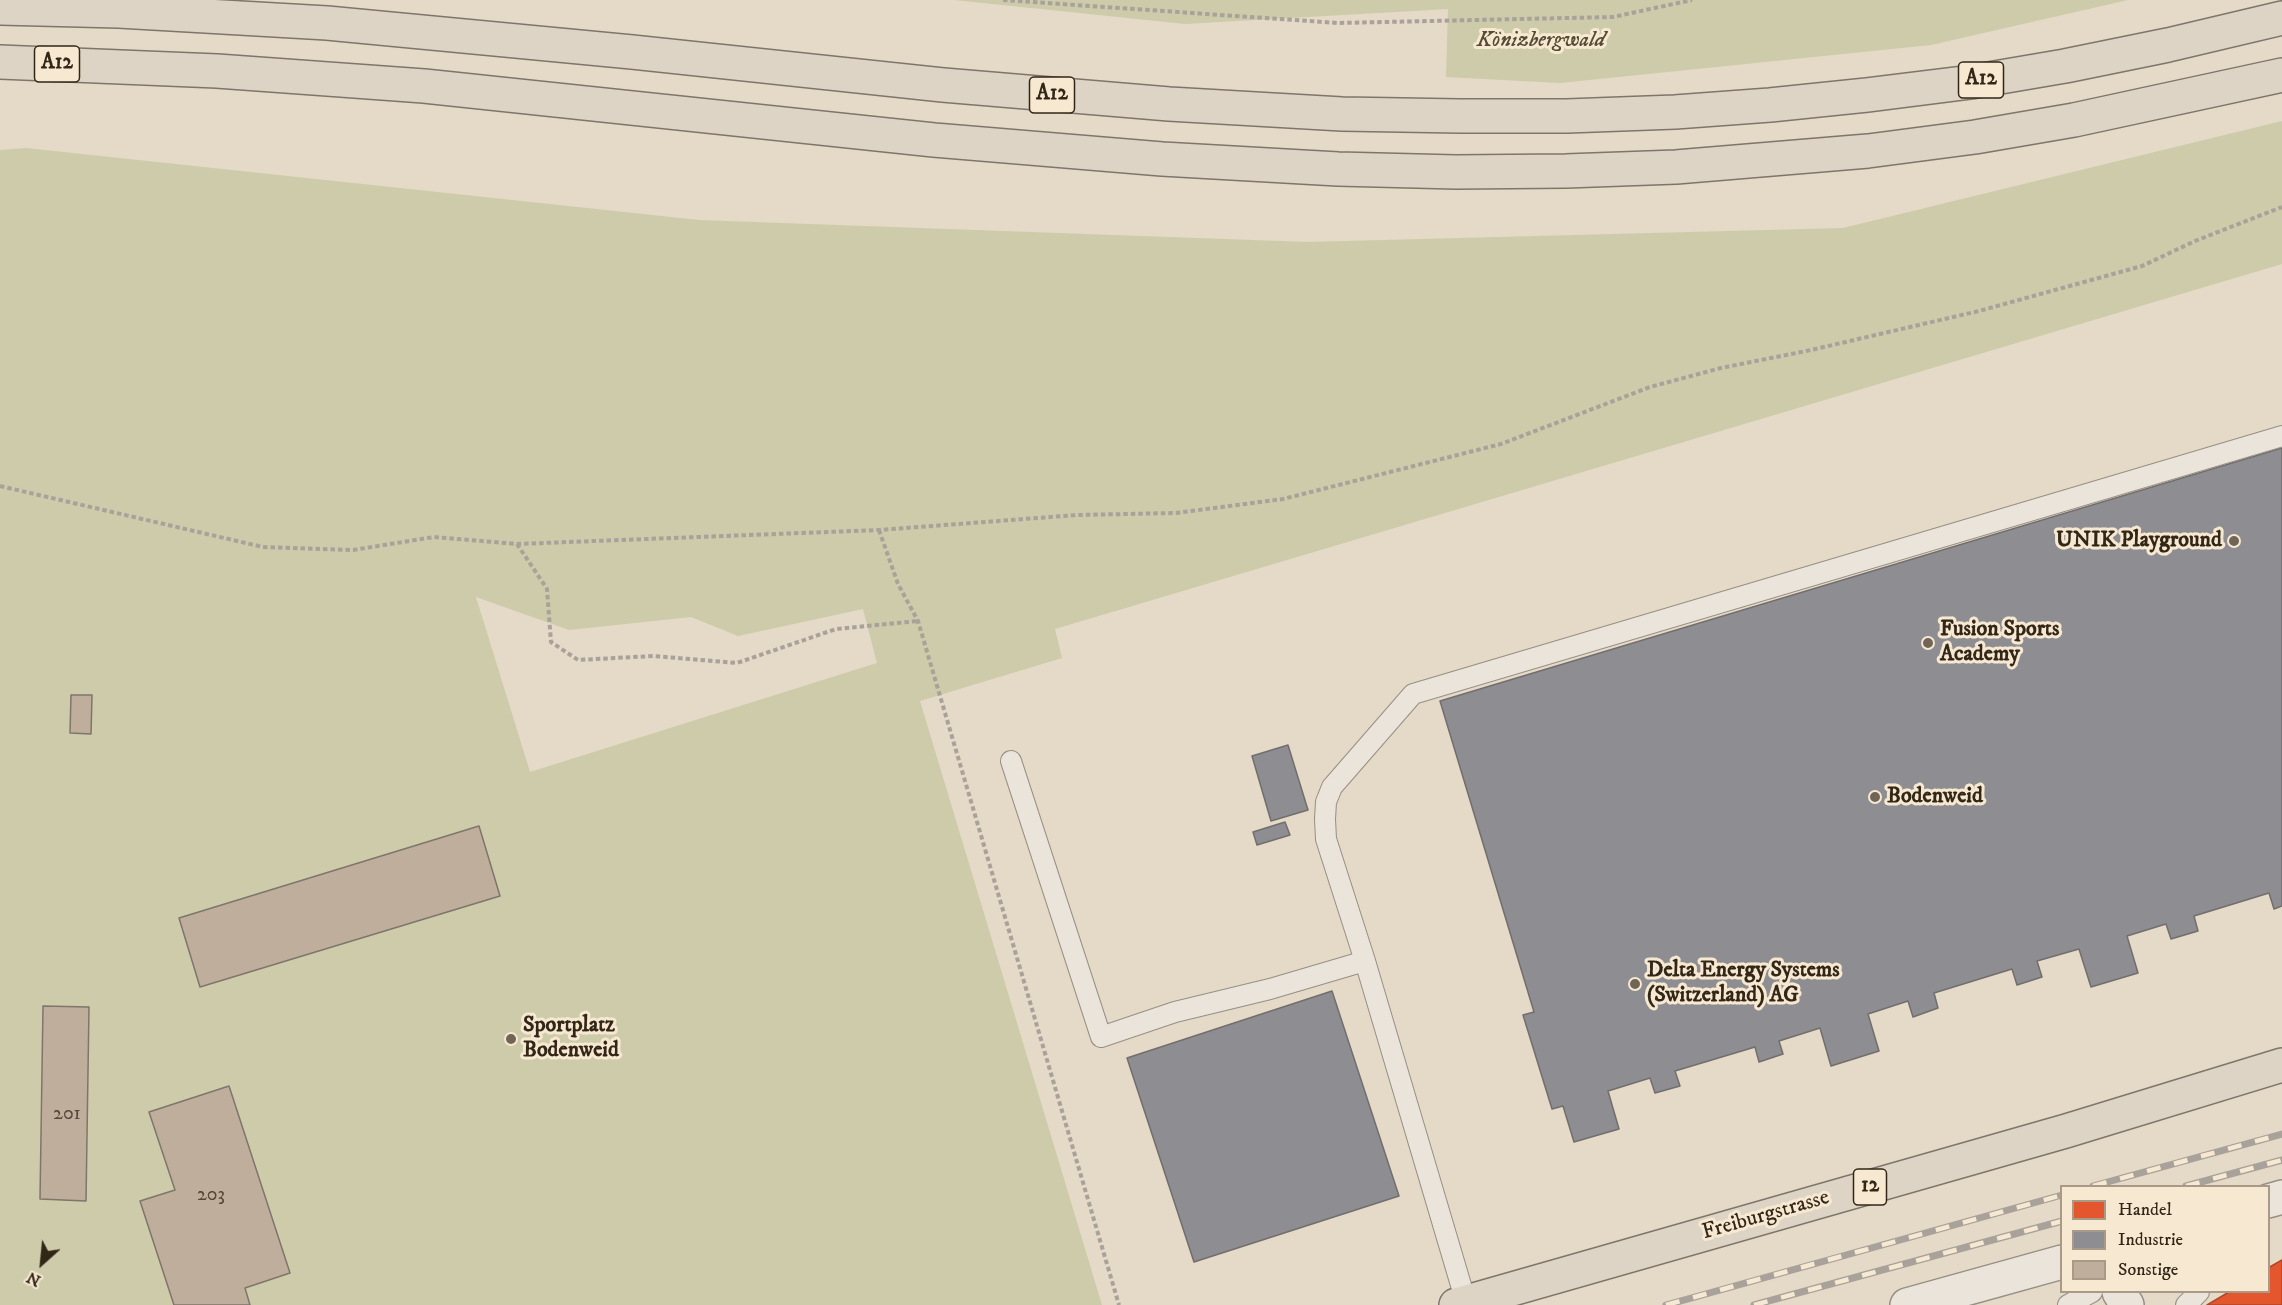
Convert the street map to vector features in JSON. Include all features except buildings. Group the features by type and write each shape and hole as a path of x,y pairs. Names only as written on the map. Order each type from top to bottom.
{"main road":[{"name":"A12","path":"0,8 118,11 339,24 597,48 943,85 1169,104 1342,114 1460,116 1567,116 1675,112 1867,95 1971,82 2065,66 2282,18"},
{"name":"A12","path":"0,62 217,71 424,86 1049,150 1261,165 1456,172 1676,167 1868,151 1975,137 2074,120 2282,75"},
{"path":"0,78 114,66"},
{"name":"Freiburgstrasse","path":"1461,1304 2066,1131 2282,1065"}],"street":[{"path":"1907,1305 2060,1262"}],"lane":[{"path":"1461,1304 1365,961 1326,839 1326,802 1332,787 1413,694 2282,436"},
{"path":"1011,761 1101,1037 1175,1012 1270,989 1365,961"},
{"path":"2270,1216 2282,1203"},
{"path":"2068,1305 2090,1293"},
{"path":"2186,1305 2198,1293"}],"path":[{"path":"1003,0 1338,23 1613,17 1692,0"},
{"path":"0,486 263,547 353,550 434,537 516,544 879,530 1077,515 1176,513 1283,499 1502,444 1650,387 1701,373 1979,311 2142,266 2195,241 2282,207"},
{"path":"879,530 898,584 918,621 1119,1305"},
{"path":"516,544 547,589 551,642 578,660 653,657 737,663 836,629 918,621"}],"green space":[{"name":"Könizbergwald","path":"954,0 2128,0 1931,45 1560,83 1446,77 1448,9 1185,24"},
{"path":"2282,121 2282,264 1055,629 1062,658 920,701 1102,1305 0,1305 0,150 26,148 699,220 1307,242 1843,228","holes":["476,597 569,630 691,617 738,636 863,609 877,663 530,772"]}],"railway":[{"path":"2097,1185 2282,1134"},
{"path":"2190,1185 2282,1160"},
{"path":"1666,1305 2060,1196"},
{"path":"1754,1305 2060,1222"}],"place":[{"name":"UNIK Playground","path":"2234,541"},
{"name":"Fusion Sports Academy","path":"1928,643"},
{"name":"Bodenweid","path":"1875,797"},
{"name":"Delta Energy Systems (Switzerland) AG","path":"1635,984"},
{"name":"Sportplatz Bodenweid","path":"511,1039"}]}
